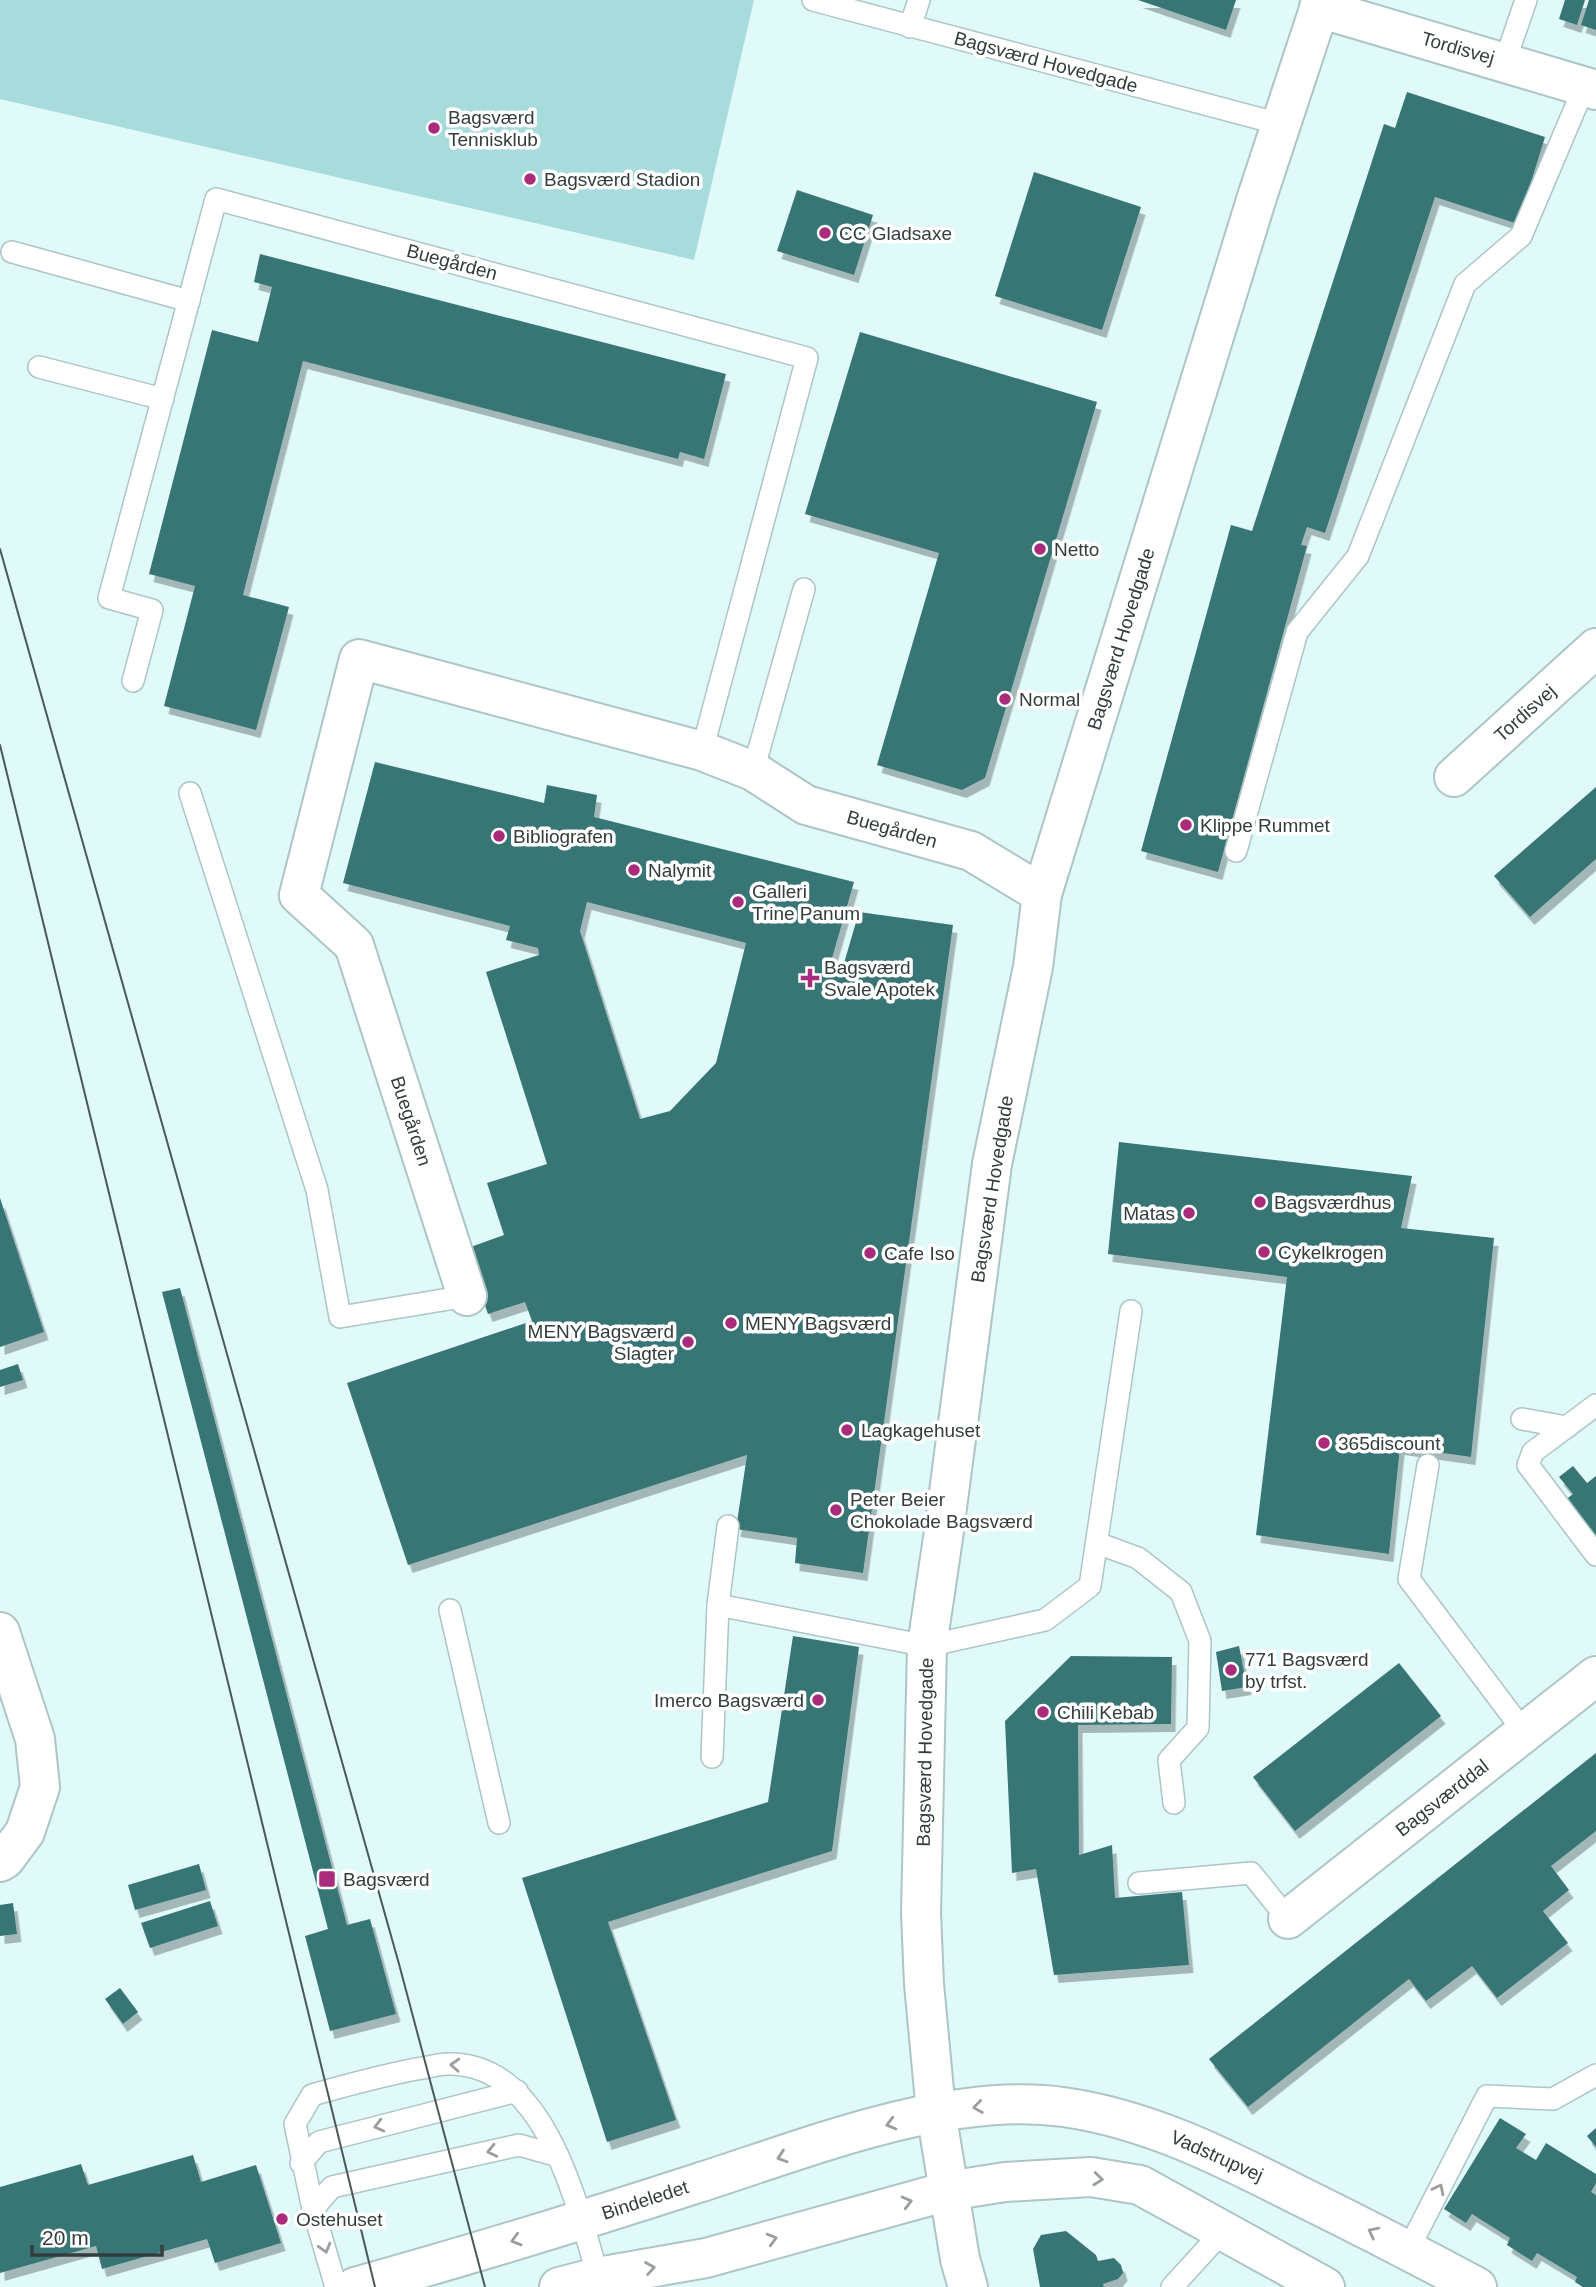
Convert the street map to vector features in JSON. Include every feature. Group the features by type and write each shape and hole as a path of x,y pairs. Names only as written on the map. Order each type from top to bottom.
{"street":[{"name":"Tordisvej","path":"1320,4 1590,87"},
{"name":"Bagsværd Hovedgade","path":"968,2287 960,2259 936,2112 926,2017 921,1913 927,1646 992,1164 1033,967 1042,894 1280,124 1320,4"},
{"name":"Tordisvej","path":"1454,777 1596,648"},
{"name":"Buegården","path":"467,1296 354,945 299,895 359,659 702,751 753,771 806,804 971,851 1042,894"},
{"path":"0,1632 34,1739 40,1787 25,1832 0,1862"},
{"name":"Bagsværddal","path":"1288,1919 1596,1676"},
{"name":"Vadstrupvej","path":"936,2112 1020,2103 1063,2107 1139,2125 1214,2152 1477,2287"},
{"name":"Bindeledet","path":"355,2287 582,2221 846,2136 936,2112"},
{"path":"559,2287 598,2277 706,2258 948,2191 1004,2182 1091,2177 1140,2185 1325,2287"}],"lane":[{"name":"Bagsværd Hovedgade","path":"813,0 1280,124"},
{"path":"910,27 919,0"},
{"path":"1505,61 1526,0"},
{"path":"1236,851 1297,632 1358,556 1465,284 1521,236 1590,87"},
{"name":"Buegården","path":"133,681 152,610 109,598 216,199 807,358 702,751"},
{"path":"12,252 189,301"},
{"path":"39,368 163,399"},
{"path":"753,771 804,589"},
{"name":"Buegården","path":"190,793 317,1190 340,1317 467,1296"},
{"path":"718,1605 927,1646 1045,1620 1090,1586 1131,1311"},
{"path":"1596,1405 1533,1452 1528,1465 1596,1555"},
{"path":"1522,1419 1567,1427"},
{"path":"1428,1465 1409,1579 1525,1732"},
{"path":"712,1757 718,1605 728,1526"},
{"path":"1097,1543 1138,1558 1181,1592 1200,1641 1198,1728 1169,1760 1174,1803"},
{"path":"450,1610 499,1823"},
{"path":"1139,1883 1251,1873 1288,1919"},
{"path":"336,2287 301,2162 295,2124 312,2095 377,2077 447,2064 471,2066 494,2075 517,2091 539,2119 558,2156 582,2221 598,2277"},
{"path":"1408,2250 1488,2096 1553,2099 1596,2075"},
{"path":"301,2162 319,2142 517,2091"},
{"path":"313,2209 332,2186 519,2145 558,2156"},
{"path":"1172,2287 1223,2231"}],"shaded area":[{"name":"Bagsværd Tennisklub","path":"0,0 754,0 694,260 0,99"}],"building":[{"path":"1138,0 1236,0 1226,30"},
{"path":"1565,0 1585,0 1577,25 1559,19"},
{"path":"1589,0 1596,0 1596,30 1581,25"},
{"path":"1407,92 1545,137 1518,224 1435,197 1325,533 1307,527 1301,545 1307,546 1218,872 1141,851 1231,525 1252,531 1384,124 1395,128"},
{"path":"1034,172 1141,207 1102,330 995,296"},
{"name":"CC Gladsaxe","path":"797,190 873,215 854,275 777,251"},
{"path":"260,254 726,374 704,459 680,452 678,459 303,361 243,595 289,607 256,730 164,706 195,586 149,574 212,330 258,342 272,287 254,282"},
{"path":"860,332 1097,402 985,778 962,790 877,765 939,553 805,514"},
{"path":"375,762 544,803 547,785 597,795 594,817 854,882 830,965 842,970 859,912 953,925 863,1573 795,1563 797,1538 736,1529 747,1455 408,1565 347,1383 532,1321 525,1302 488,1314 465,1249 504,1235 487,1183 547,1164 486,972 539,955 538,948 506,940 510,926 343,883","holes":["587,902 746,943 716,1063 670,1111 640,1119 580,931"]},
{"path":"1596,787 1596,859 1530,917 1494,876"},
{"path":"1119,1142 1412,1176 1401,1228 1494,1238 1471,1457 1400,1447 1389,1554 1256,1535 1287,1277 1108,1254"},
{"path":"0,1198 44,1332 0,1347"},
{"path":"180,1288 347,1925 370,1919 396,2014 330,2031 305,1936 328,1929 162,1292"},
{"path":"18,1364 23,1380 0,1387 0,1370"},
{"path":"1573,1466 1587,1483 1596,1476 1596,1542 1564,1501 1573,1494 1559,1477"},
{"path":"793,1636 859,1647 832,1851 608,1922 676,2120 607,2142 522,1878 768,1802"},
{"name":"771 Bagsværd by trfst.","path":"1239,1646 1247,1687 1222,1691 1216,1652"},
{"path":"1071,1656 1172,1657 1171,1724 1078,1725 1079,1855 1112,1845 1115,1898 1182,1892 1189,1965 1054,1975 1036,1869 1012,1873 1005,1721"},
{"path":"1399,1663 1441,1716 1295,1831 1253,1777"},
{"path":"1596,1753 1596,1831 1551,1866 1569,1890 1543,1911 1568,1943 1497,1998 1472,1966 1426,2001 1409,1979 1248,2107 1209,2059"},
{"path":"199,1864 206,1890 135,1910 128,1885"},
{"path":"210,1901 218,1926 150,1948 141,1923"},
{"path":"13,1903 17,1934 0,1936 0,1905"},
{"path":"120,1988 138,2012 123,2024 105,1999"},
{"path":"1500,2118 1526,2134 1516,2148 1536,2160 1546,2143 1596,2174 1596,2183 1591,2192 1596,2195 1596,2287 1583,2287 1575,2282 1577,2277 1537,2253 1532,2261 1507,2245 1510,2238 1472,2214 1466,2223 1444,2209"},
{"path":"1596,2128 1596,2147 1587,2136"},
{"path":"193,2155 201,2182 256,2165 281,2243 215,2263 207,2239 102,2269 96,2246 0,2273 0,2187 81,2164 88,2185"},
{"path":"1066,2231 1096,2255 1098,2261 1114,2258 1121,2265 1123,2273 1118,2279 1103,2284 1104,2287 1040,2287 1033,2249 1041,2235"}],"tram line":[{"path":"0,549 399,1964 485,2287"},
{"path":"0,745 375,2287"}],"place":[{"name":"Bagsværd Tennisklub","path":"434,128"},
{"name":"Bagsværd Stadion","path":"530,179"},
{"name":"CC Gladsaxe","path":"825,233"},
{"name":"Netto","path":"1040,549"},
{"name":"Normal","path":"1005,699"},
{"name":"Klippe Rummet","path":"1186,825"},
{"name":"Bibliografen","path":"499,836"},
{"name":"Nalymit","path":"634,870"},
{"name":"Galleri Trine Panum","path":"738,902"},
{"name":"Bagsværd Svale Apotek","path":"810,978"},
{"name":"Bagsværdhus","path":"1260,1202"},
{"name":"Matas","path":"1189,1213"},
{"name":"Cykelkrogen","path":"1264,1252"},
{"name":"Cafe Iso","path":"870,1253"},
{"name":"MENY Bagsværd","path":"731,1323"},
{"name":"MENY Bagsværd Slagter","path":"688,1342"},
{"name":"Lagkagehuset","path":"847,1430"},
{"name":"365discount","path":"1324,1443"},
{"name":"Peter Beier Chokolade Bagsværd","path":"836,1510"},
{"name":"771 Bagsværd by trfst.","path":"1231,1670"},
{"name":"Imerco Bagsværd","path":"818,1700"},
{"name":"Chili Kebab","path":"1043,1712"},
{"name":"Bagsværd","path":"327,1879"},
{"name":"Ostehuset","path":"282,2219"}]}
